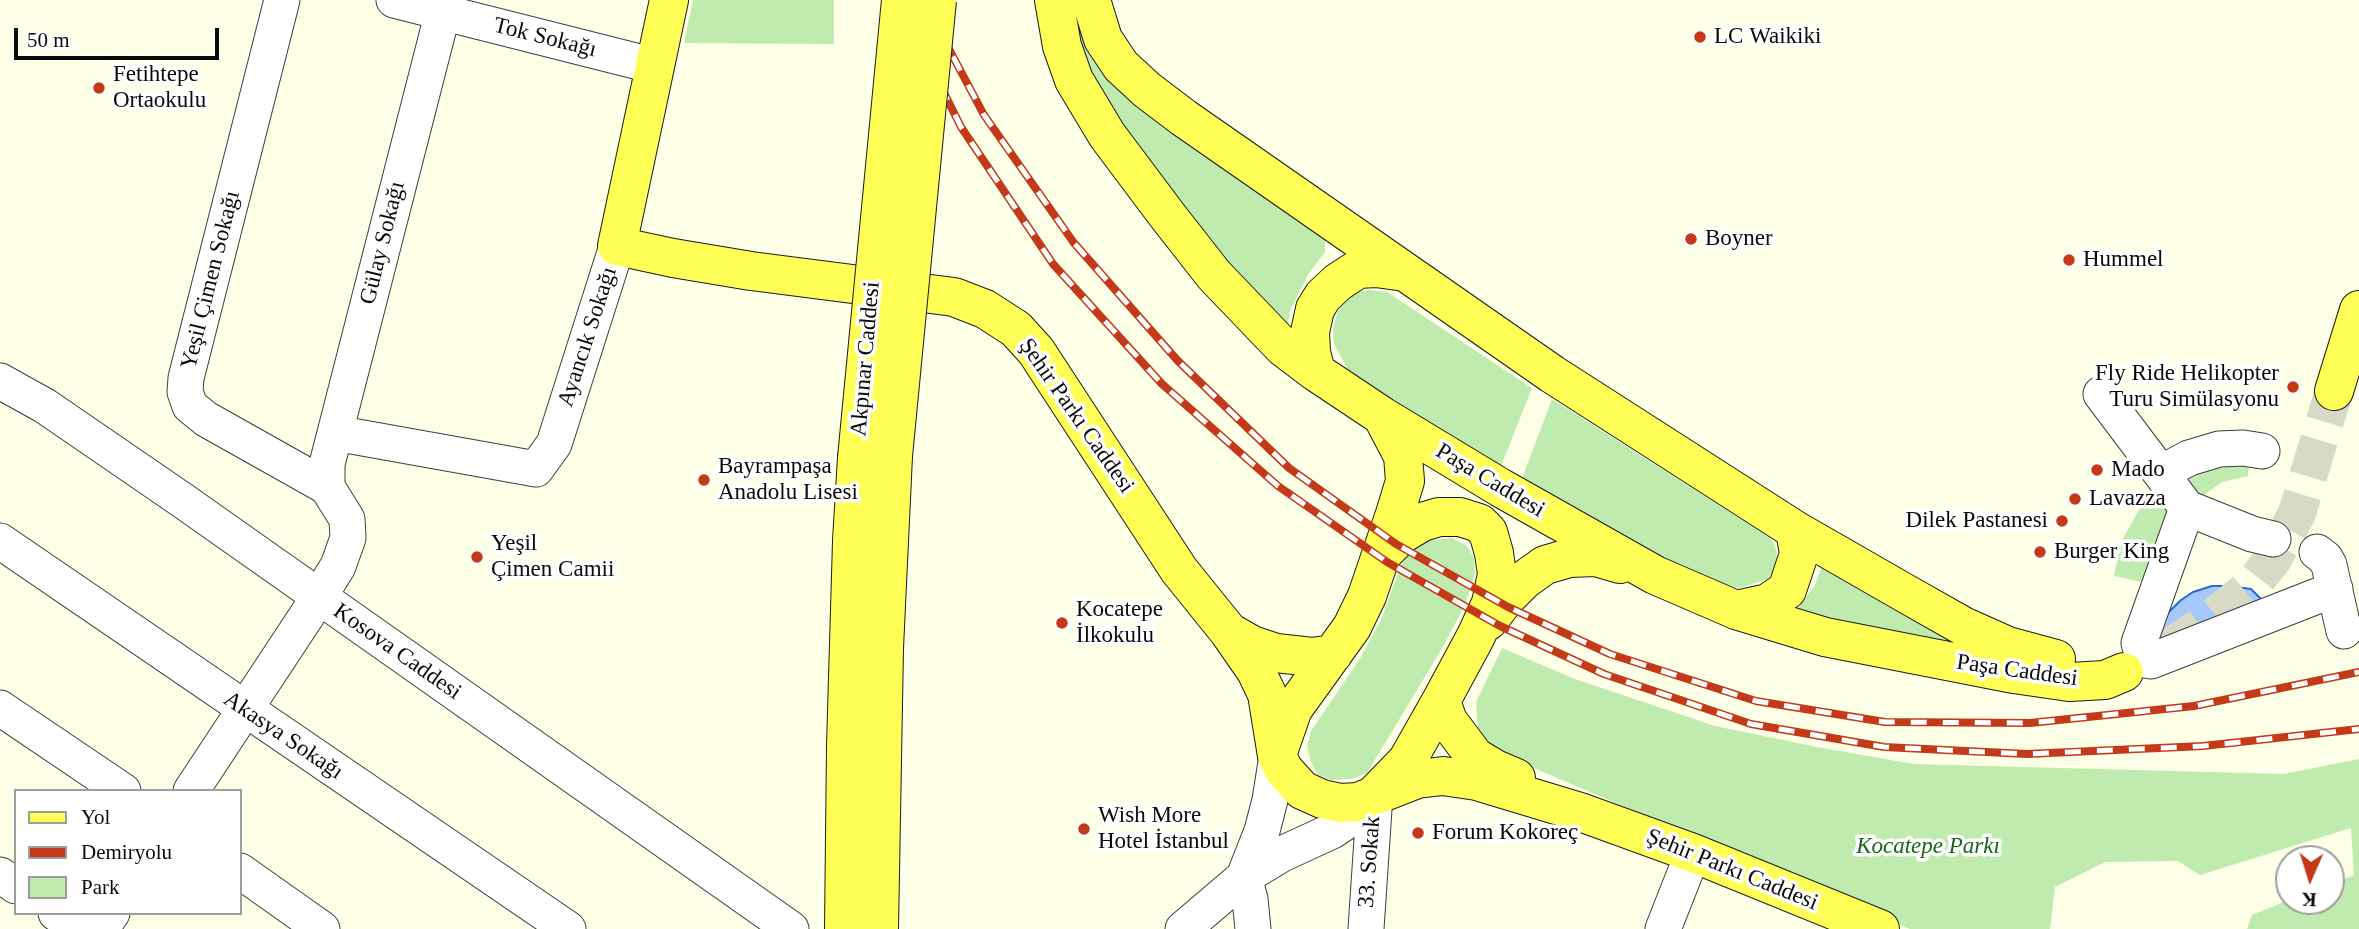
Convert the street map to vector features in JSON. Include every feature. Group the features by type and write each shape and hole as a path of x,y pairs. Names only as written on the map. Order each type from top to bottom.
{"main road":[{"name":"Ayancık Sokağı","path":"617,246 669,0"},
{"name":"Akpınar Caddesi","path":"879,929 884,648 875,457 901,0"},
{"name":"Akpınar Caddesi","path":"844,929 852,541 875,457 937,0"},
{"name":"Paşa Caddesi","path":"1054,0 1062,46 1074,80 1107,135 1214,275 1283,347 1382,416 1500,488 1655,575 1736,610 1825,637 2014,674 2070,682 2105,680 2124,672 2054,659 2008,646 1963,626 1795,530 1552,374 1147,90 1121,66 1103,39 1091,0"},
{"name":"Şehir Parkı Caddesi","path":"617,246 738,269 954,297 985,309 1016,329 1036,351 1179,570 1229,632 1256,671 1268,694 1277,756 1283,770 1302,790 1322,799 1341,803 1358,802 1417,779 1443,776 1477,780 1583,813 1693,853 1880,929"},
{"path":"1316,372 1310,332 1315,309 1323,296 1358,269 1376,268 1405,272"},
{"path":"2334,391 2359,310"},
{"path":"1277,756 1293,709 1352,626 1383,553 1405,481 1403,456 1382,416"},
{"path":"1375,794 1407,761 1441,701 1491,603 1497,574 1488,532 1479,523 1460,517 1439,517 1431,520 1402,534 1383,553"},
{"path":"1736,610 1768,603 1787,590 1799,554 1795,530"},
{"path":"1476,636 1506,598 1524,580 1545,565 1569,558 1596,557 1655,575"},
{"name":"Şehir Parkı Caddesi","path":"1229,632 1252,645 1276,653 1312,657 1333,654"},
{"name":"Şehir Parkı Caddesi","path":"1441,701 1448,721 1475,757 1583,813"}],"street":[{"name":"Yeşil Çimen Sokağı","path":"282,0 189,365 185,392 190,406 206,419 327,487"},
{"name":"Tok Sokağı","path":"394,0 444,6 655,66"},
{"name":"Gülay Sokağı","path":"327,487 327,464 444,6"},
{"name":"Ayancık Sokağı","path":"335,433 536,469 554,444 617,246"},
{"name":"Kosova Caddesi","path":"0,381 45,406 791,929"},
{"path":"2101,394 2188,508 2252,534 2273,539"},
{"path":"2161,473 2189,458 2219,449 2243,447 2262,451"},
{"path":"192,789 338,566 348,538 347,519 327,487"},
{"path":"2188,508 2139,643 2144,660 2151,661 2335,589"},
{"name":"Akasya Sokağı","path":"0,541 568,929"},
{"path":"2317,552 2329,565 2344,631"},
{"path":"0,708 120,789"},
{"path":"1253,929 1250,899 1244,877 1262,831 1277,756"},
{"path":"1183,929 1244,877 1282,854 1332,831 1359,813 1375,794"},
{"name":"33. Sokak","path":"1366,929 1375,794"},
{"path":"1662,929 1693,853"},
{"path":"242,872 322,929"},
{"path":"59,915 79,929"}],"green space":[{"path":"693,0 834,0 834,44 684,43"},
{"path":"1072,0 1119,89 1189,146 1325,235 1325,252 1309,273 1290,311 1287,331 1200,236 1081,66"},
{"path":"1357,292 1387,292 1532,388 1499,471 1367,388 1348,370 1334,344 1333,328 1345,299"},
{"path":"1552,399 1764,534 1773,542 1777,553 1775,567 1768,579 1740,588 1724,585 1660,557 1521,481"},
{"path":"2249,463 2248,476 2222,482 2201,497 2185,477 2204,468"},
{"path":"2156,494 2169,509 2150,577 2142,582 2114,576 2121,542 2139,510"},
{"path":"1452,538 1466,545 1474,557 1475,574 1465,605 1444,645 1367,773 1351,779 1331,780 1317,774 1307,746 1311,731 1359,660 1381,620 1401,565 1415,547 1429,540"},
{"path":"1823,563 1968,651 1796,611 1815,585"},
{"name":"Kocatepe Parkı","path":"1502,648 1575,679 1715,726 1914,764 2284,774 2359,759 2359,929 2247,929 2252,915 2275,906 2275,915 2345,915 2345,879 2354,875 2351,828 2296,845 2275,845 2275,852 2200,875 2178,861 2105,862 2055,887 2050,929 1910,929 1492,750 1478,731 1476,702"}],"water":[{"path":"2212,586 2251,589 2263,601 2154,647 2163,620 2170,611 2193,592"}],"tunnel":[{"path":"2169,648 2209,621 2251,587 2273,559 2297,513 2334,391"}],"railway":[{"path":"898,0 961,127 1053,264 1162,384 1278,486 1387,562 1500,626 1604,674 1751,724 1884,747 2027,754 2203,746 2359,729"},
{"path":"923,0 984,115 1074,243 1178,361 1289,468 1396,544 1508,607 1610,654 1756,701 1885,722 2030,723 2194,706 2359,672"}],"place":[{"name":"LC Waikiki","path":"1700,37"},
{"name":"Fetihtepe Ortaokulu","path":"99,88"},
{"name":"Boyner","path":"1691,239"},
{"name":"Hummel","path":"2069,260"},
{"name":"Fly Ride Helikopter Turu Simülasyonu","path":"2293,387"},
{"name":"Mado","path":"2097,470"},
{"name":"Bayrampaşa Anadolu Lisesi","path":"704,480"},
{"name":"Lavazza","path":"2075,499"},
{"name":"Dilek Pastanesi","path":"2062,521"},
{"name":"Burger King","path":"2040,552"},
{"name":"Yeşil Çimen Camii","path":"477,557"},
{"name":"Kocatepe İlkokulu","path":"1062,623"},
{"name":"Wish More Hotel İstanbul","path":"1084,829"},
{"name":"Forum Kokoreç","path":"1418,833"}]}
